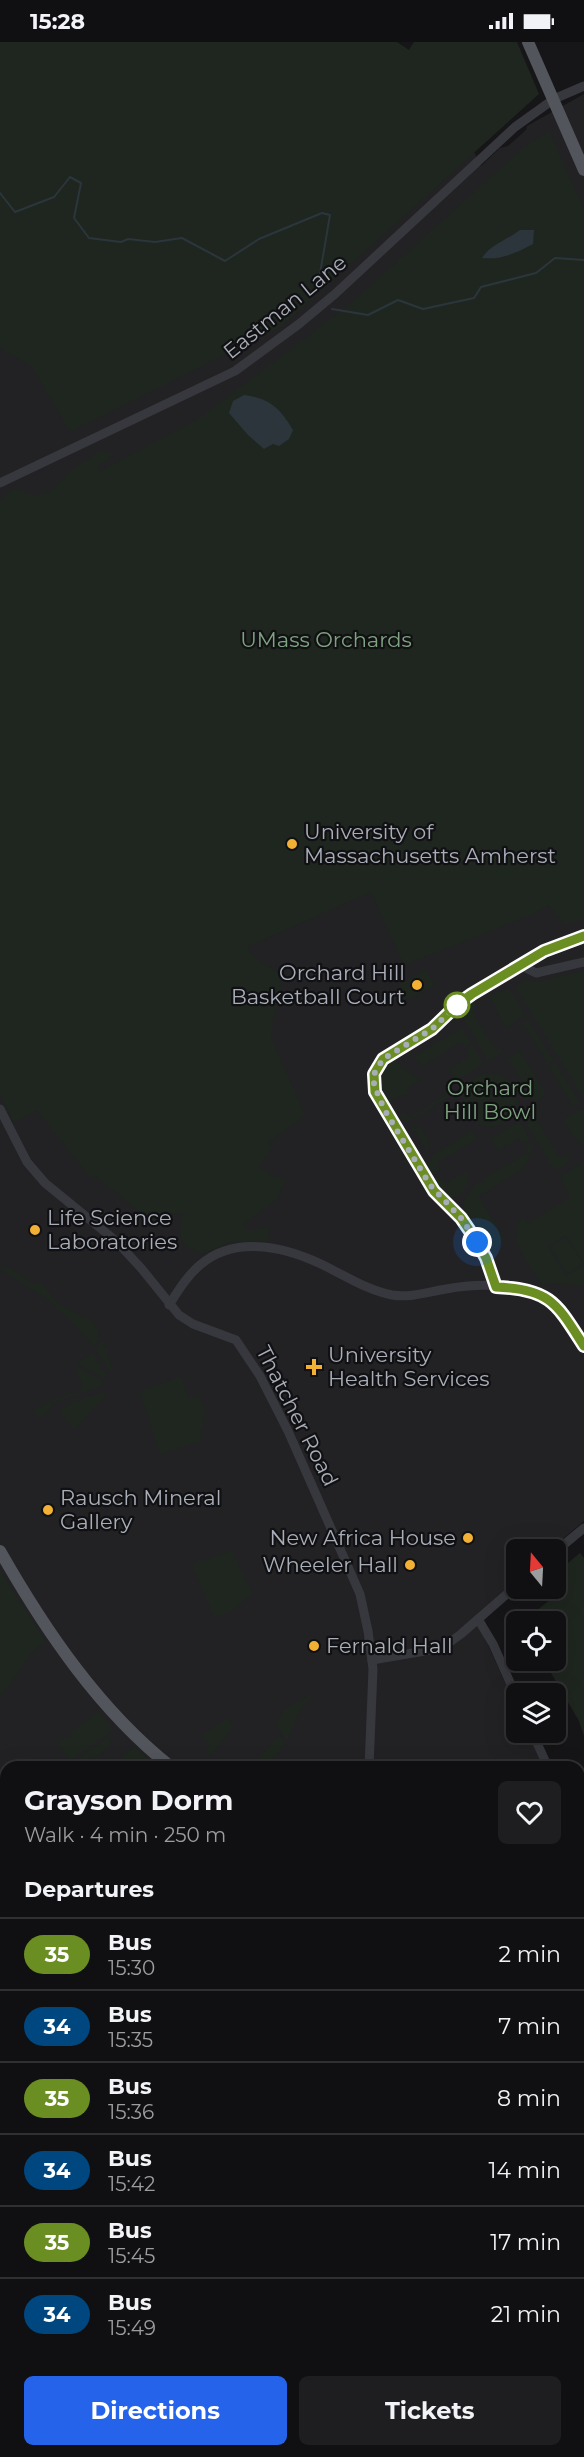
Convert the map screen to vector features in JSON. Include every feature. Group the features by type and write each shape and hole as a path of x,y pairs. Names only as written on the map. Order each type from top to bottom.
{"main road":[{"path":"528,42 584,170"},
{"path":"0,1551 26,1596 99,1695 131,1732 164,1761"}],"street":[{"name":"Eastman Lane","path":"0,483 210,385 244,366 299,324 515,127 554,99 584,86"},
{"path":"496,1287 481,1248 461,1218 430,1185 379,1098 373,1080 377,1067 383,1059 439,1024 465,998 557,945 584,936"},
{"path":"520,965 536,973 584,962"},
{"name":"Thatcher Road","path":"0,1109 14,1139 39,1177 56,1194 116,1241 179,1315 193,1324 233,1338 243,1348 256,1369 283,1420 353,1576 363,1608 372,1660 369,1761"},
{"path":"169,1305 189,1276 208,1259 229,1250 249,1247 289,1251 390,1295 413,1296 455,1288 525,1289 553,1302 564,1314 584,1346"},
{"path":"566,1543 584,1528"},
{"path":"372,1660 442,1648 506,1595"},
{"path":"478,1619 493,1644 510,1683"},
{"path":"537,1743 545,1761"}],"shaded area":[{"name":"University of Massachusetts Amherst","path":"426,52 481,166 500,148 508,146 526,130 527,126 584,94 584,1521 563,1539 506,1539 506,1589 475,1616 506,1685 506,1743 533,1743 541,1761 0,1761 0,65 393,71"},
{"path":"520,230 534,230 533,244 502,257 482,258 495,246"},
{"path":"244,395 253,396 273,405 293,430 289,439 279,446 273,444 264,449 248,435 229,413 233,401"}],"green space":[{"path":"0,42 397,42 409,50 414,42 517,42 539,94 281,327 70,432 32,367 0,348"},
{"name":"UMass Orchards","path":"549,131 584,209 584,920 564,924 549,905 531,915 404,965 371,892 247,947 257,960 280,974 281,997 274,1014 271,1037 291,1084 297,1092 295,1093 305,1115 268,1143 273,1147 259,1166 270,1175 285,1179 278,1199 243,1224 248,1231 268,1226 270,1241 230,1242 202,1254 188,1247 182,1240 180,1230 183,1214 175,1213 157,1226 94,1175 91,1179 37,1110 14,1123 0,1093 0,500 14,489 35,496 52,491 71,471 100,451 115,454 97,467 99,472 200,418 349,305 522,149"},
{"name":"Orchard Hill Basketball Court","path":"427,970 435,986 406,1000 399,984"},
{"path":"584,971 584,1100 515,986 527,980 538,982"},
{"path":"509,988 525,1014 508,1027 504,1025 490,996"},
{"path":"473,1002 477,1008 472,1011 496,1051 502,1048 504,1051 490,1060 487,1059 462,1016 469,1004"},
{"path":"530,1022 553,1060 548,1064 523,1023"},
{"path":"462,1028 471,1041 470,1044 465,1047 461,1042 421,1066 414,1056"},
{"path":"472,1047 475,1048 483,1064 456,1081 449,1069 470,1057 466,1051"},
{"path":"520,1051 546,1094 535,1102 508,1058"},
{"path":"394,1057 401,1068 421,1080 405,1090 407,1093 388,1102 380,1077 384,1066"},
{"path":"555,1062 579,1102 578,1104 560,1114 573,1106 549,1066"},
{"name":"Orchard Hill Bowl","path":"490,1073 500,1075 509,1081 515,1090 517,1100 515,1110 509,1119 500,1125 490,1127 480,1125 471,1119 465,1110 463,1100 465,1090 471,1081 480,1075"},
{"path":"449,1093 449,1097 412,1120 406,1122 401,1120 400,1115 405,1112 409,1118"},
{"path":"580,1109 584,1111 584,1146 573,1137 564,1120"},
{"path":"540,1110 542,1113 536,1118 560,1158 566,1154 570,1161 558,1170 553,1168 525,1121"},
{"path":"518,1122 521,1123 529,1137 528,1141 523,1144 519,1138 498,1151 491,1139"},
{"path":"413,1126 422,1128 429,1139 428,1151 425,1153 425,1148 415,1131 412,1132 410,1128"},
{"path":"473,1132 477,1139 437,1163 440,1170 431,1175 426,1165 432,1156"},
{"path":"530,1143 533,1147 523,1169 479,1196 504,1239 491,1256 462,1211 465,1200 476,1183 485,1181 484,1178 528,1153 525,1146"},
{"path":"584,1161 584,1264 566,1235 548,1246 566,1276 584,1265 584,1286 555,1283 542,1285 526,1261 518,1243 516,1235 518,1226 522,1218 528,1223 570,1198 560,1177"},
{"path":"466,1172 468,1182 458,1197 445,1195 433,1178 436,1176 447,1183"},
{"path":"566,1237 583,1264 567,1274 550,1247"},
{"path":"1,1266 10,1267 32,1284 42,1283 56,1302 85,1318 89,1317 99,1333 95,1347 50,1301 0,1269"},
{"path":"103,1339 113,1372 96,1350"},
{"path":"92,1353 107,1375 104,1378 77,1364"},
{"path":"75,1367 103,1381 102,1386 81,1393 82,1383"},
{"path":"181,1377 189,1399 199,1396 207,1416 202,1418 204,1427 199,1429 202,1440 160,1454 140,1391"},
{"path":"75,1392 76,1395 54,1402 51,1409 39,1418 31,1412 55,1399"},
{"path":"104,1392 106,1394 77,1428 72,1428 59,1410 73,1402"},
{"path":"232,1551 252,1593 230,1612 214,1616 193,1566 197,1562"},
{"path":"580,1553 584,1558 584,1736 579,1721 566,1699 566,1683 557,1683 550,1671 566,1671 566,1611 536,1611 551,1599 566,1599 566,1565"},
{"path":"0,1570 45,1641 31,1653 0,1697"},
{"path":"316,1694 303,1706 287,1741 276,1725 284,1710"},
{"path":"99,1712 113,1730 70,1761 57,1742 63,1737 71,1738 72,1731"},
{"path":"227,1718 233,1727 210,1756 205,1749 209,1746 202,1736"},
{"path":"112,1735 109,1747 90,1761 75,1761"},
{"path":"279,1735 285,1744 271,1761 257,1761"},
{"path":"135,1747 151,1761 122,1761 123,1755"}],"waterway":[{"path":"0,193 15,212 54,197 70,177 81,183 74,218 89,238 121,242 128,239 155,242 182,238 225,261 259,239 322,213 330,215 317,291"},
{"path":"332,309 368,315 398,300 423,309 474,298 481,287 536,273 555,258 584,260"}],"bus line":[{"name":"35","path":"584,936 557,945 465,998 439,1024 383,1059 377,1067 373,1080 375,1092 437,1196 461,1218 481,1248 496,1287 525,1289 553,1302 564,1314 584,1346"}],"place":[{"name":"University of Massachusetts Amherst","path":"292,844"},
{"name":"Orchard Hill Basketball Court","path":"417,985"},
{"name":"Life Science Laboratories","path":"35,1230"},
{"name":"University Health Services","path":"314,1367"},
{"name":"Rausch Mineral Gallery","path":"48,1510"},
{"name":"New Africa House","path":"468,1538"},
{"name":"Wheeler Hall","path":"410,1565"},
{"name":"Fernald Hall","path":"314,1646"}],"route":[{"path":"457,1005 439,1024 383,1059 377,1067 373,1080 375,1092 384,1109 437,1196 461,1218 477,1242"}]}
